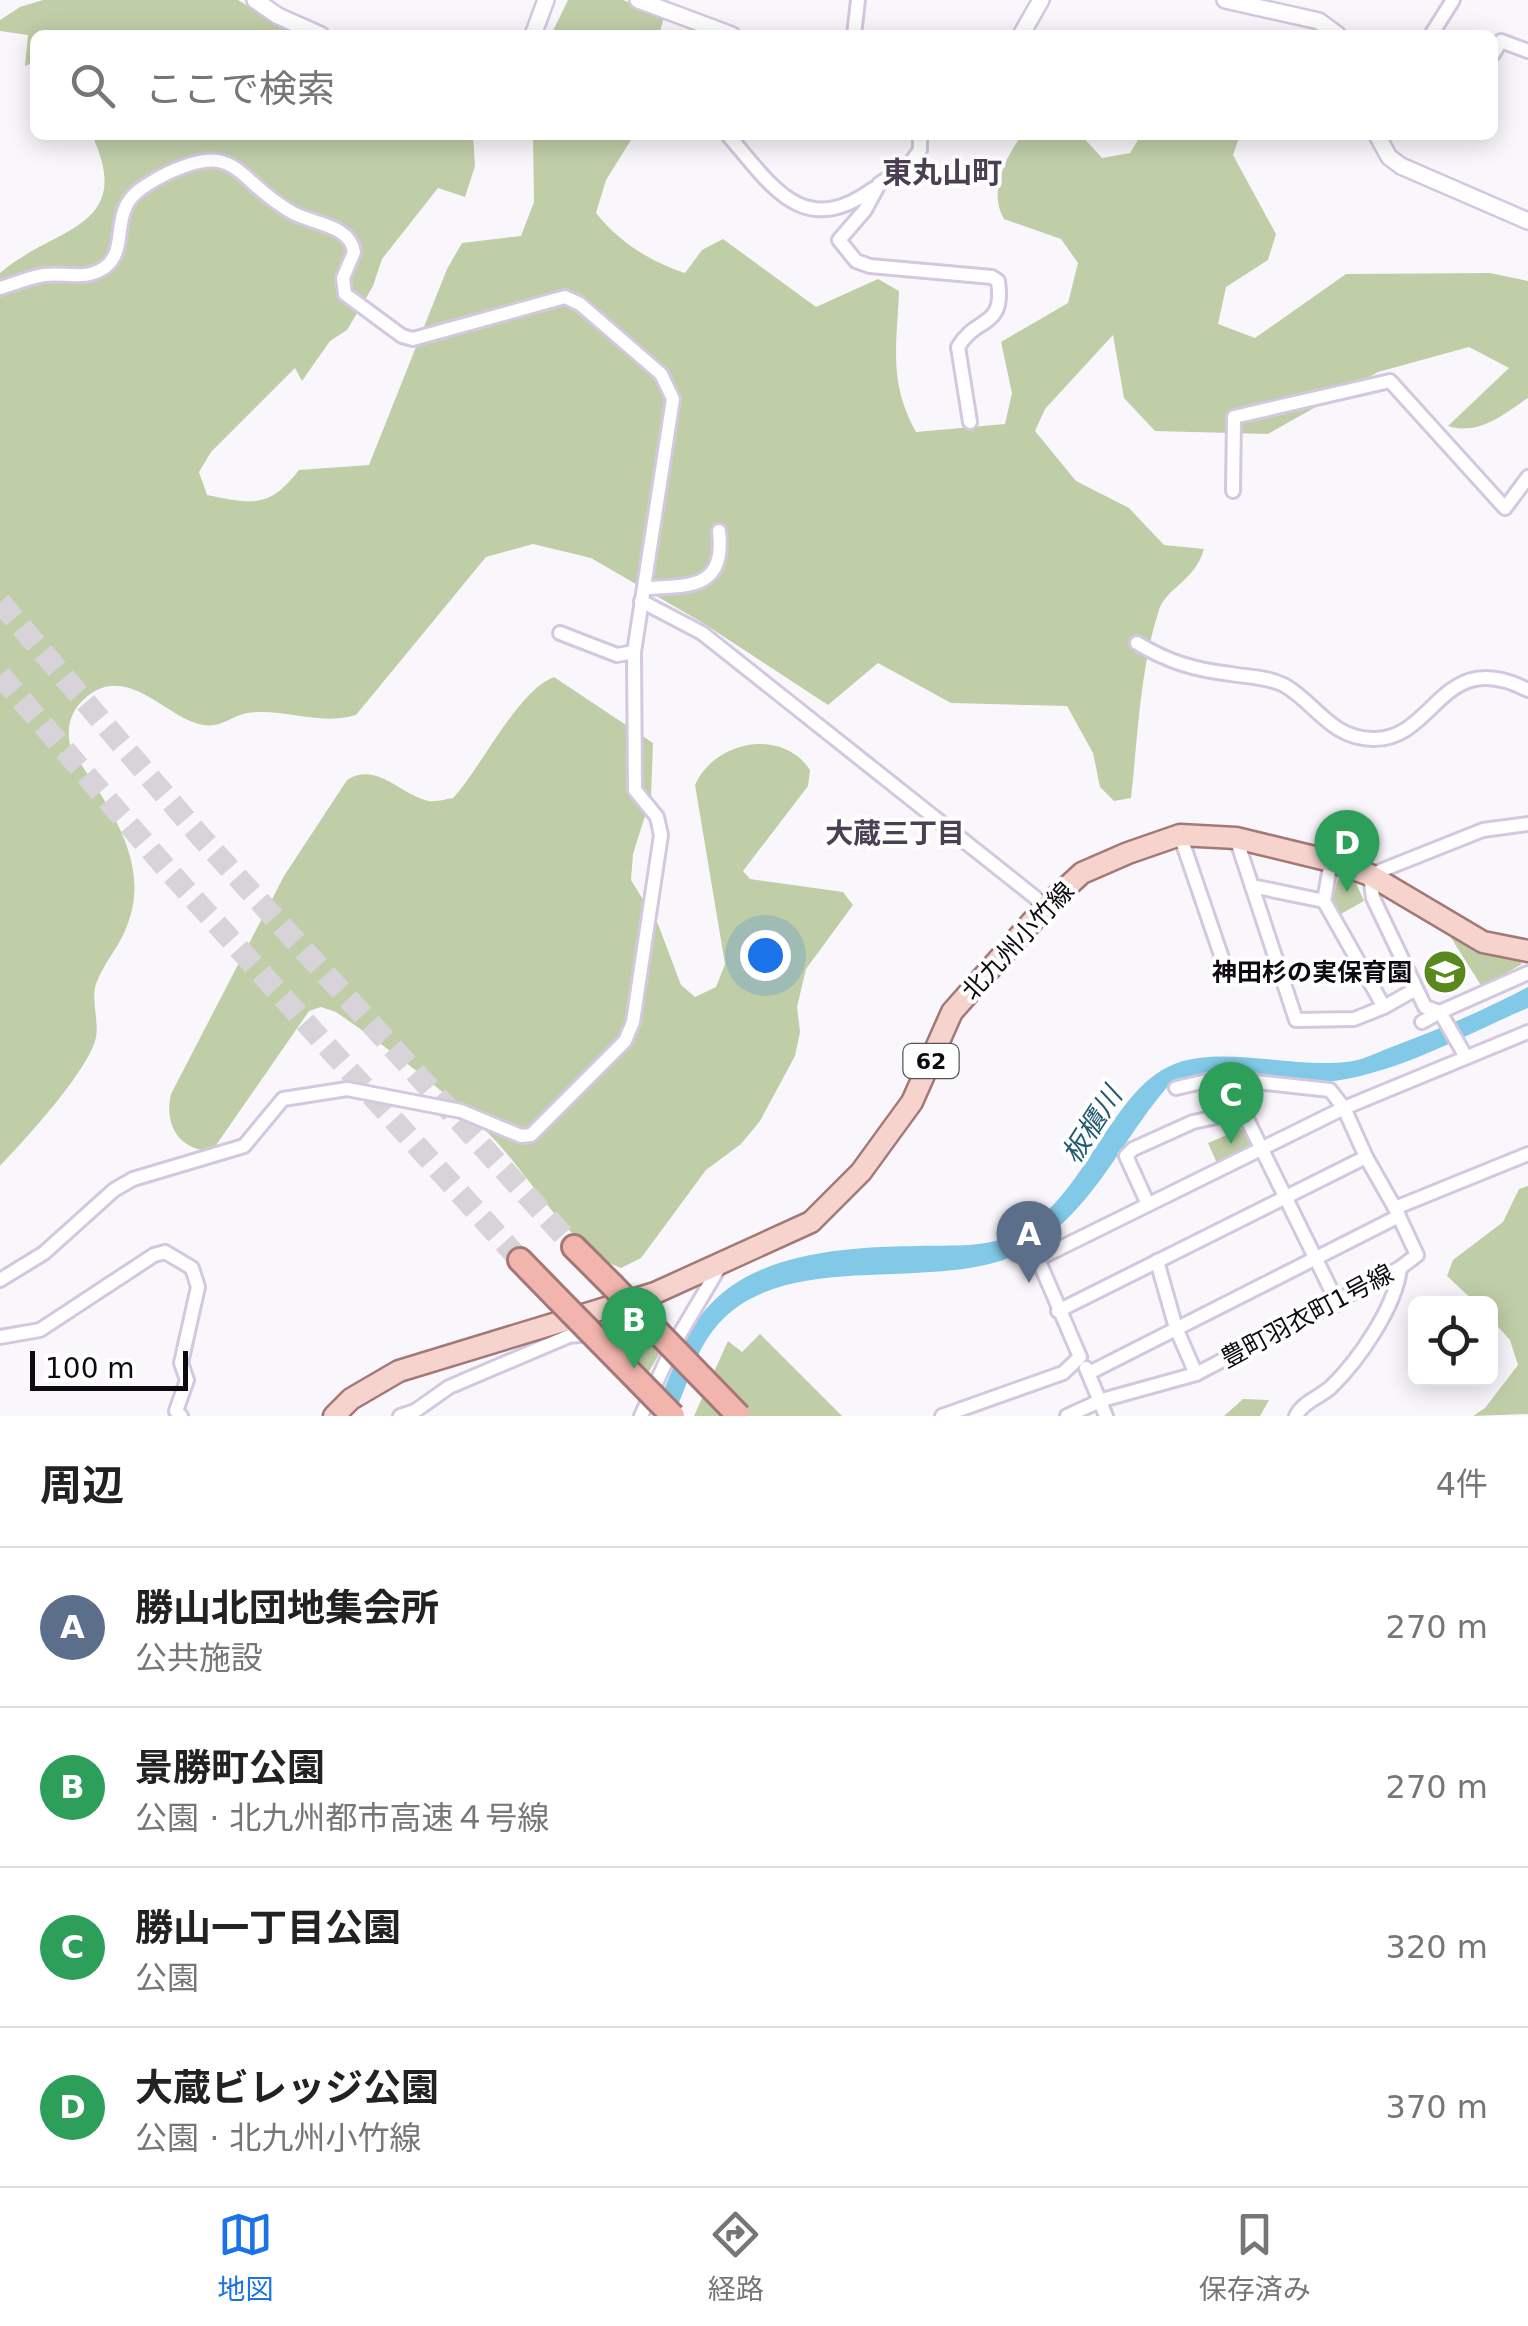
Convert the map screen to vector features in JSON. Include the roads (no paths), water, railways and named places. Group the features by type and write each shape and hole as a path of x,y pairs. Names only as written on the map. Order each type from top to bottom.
{"highway":[{"path":"574,1247 739,1416"},
{"path":"520,1260 673,1416"}],"main road":[{"name":"北九州小竹線","path":"334,1416 351,1398 398,1372 655,1293 811,1222 861,1172 912,1102 952,1012 1046,906 1082,873 1180,835 1236,838 1370,874 1483,942 1528,951"}],"street":[{"path":"255,0 309,30"},
{"path":"536,30 546,0"},
{"path":"638,0 719,30"},
{"path":"855,30 858,0"},
{"path":"1023,30 1041,0"},
{"path":"1225,0 1320,22 1331,30"},
{"path":"1434,30 1453,0"},
{"path":"1498,46 1501,41 1528,51"},
{"path":"732,140 781,196 823,212 850,206 910,164 920,150 920,140"},
{"path":"1380,140 1389,157 1400,166 1528,221"},
{"path":"0,288 34,278 86,276 101,270 116,250 124,212 133,195 190,162 214,158 245,174 266,196 297,215 346,236 354,252 343,278 344,294 402,336 413,340 565,298 580,304 661,374 673,399 634,652 635,790 657,817 660,835 632,1022 617,1054 579,1084 530,1135 509,1132 461,1112 346,1089 282,1099 244,1146 133,1179 114,1190 44,1253 0,1280"},
{"path":"879,184 866,210 839,240 856,261 890,270 992,276 998,281 1002,304 996,314 958,347 970,422"},
{"path":"1232,491 1234,416 1390,380 1505,508 1528,477"},
{"path":"643,594 690,586 714,573 722,560 719,532"},
{"path":"643,594 702,633 1046,906"},
{"path":"560,633 617,655 634,652"},
{"path":"1138,643 1176,664 1282,684 1316,716 1359,738 1389,736 1464,682 1502,676 1528,690"},
{"path":"1466,1058 1442,1015 1424,1008 1373,898 1370,874 1483,830 1528,824"},
{"path":"1180,835 1222,958"},
{"path":"1236,838 1296,1020 1354,1019 1416,990"},
{"path":"1332,861 1324,901 1384,1007"},
{"path":"1252,886 1324,901"},
{"path":"1422,1022 1528,973"},
{"path":"1106,1416 1038,1258 1344,1108 1528,1032"},
{"path":"1176,1088 1220,1078 1330,1090 1344,1108 1397,1212"},
{"path":"1147,1202 1126,1156 1133,1148 1194,1122 1239,1110 1338,1304"},
{"path":"1089,1373 1397,1212 1528,1154"},
{"path":"1058,1311 1366,1157"},
{"name":"豊町羽衣町1号線","path":"1067,1416 1102,1400 1196,1374 1338,1304 1400,1268 1417,1255 1397,1212"},
{"path":"0,1337 40,1330 154,1254 166,1252 192,1268 198,1287 181,1363 187,1380 176,1410 181,1416"},
{"path":"1157,1261 1176,1328 1196,1374"},
{"path":"641,1416 674,1344 722,1264"},
{"path":"1296,1416 1351,1368 1365,1340 1390,1312 1400,1268"},
{"path":"400,1416 419,1414 450,1387 569,1336 615,1331 655,1293"},
{"path":"942,1416 1063,1372 1080,1357"}],"water":[{"path":"1528,987 1528,1008 1376,1072 1324,1082 1213,1077 1170,1084 1085,1199 1045,1238 1020,1253 984,1265 809,1280 769,1290 734,1309 707,1339 673,1416 653,1416 690,1332 727,1289 751,1274 806,1256 864,1248 972,1245 1023,1230 1066,1190 1137,1091 1180,1062 1219,1057 1352,1061 1442,1027"}],"tunnel":[{"path":"0,602 200,836 574,1247"},
{"path":"0,675 167,869 520,1260"}],"place":[{"name":"大蔵ビレッジ公園","path":"1347,892"},
{"name":"神田杉の実保育園","path":"1445,972"},
{"name":"勝山一丁目公園","path":"1231,1144"},
{"name":"勝山北団地集会所","path":"1029,1283"},
{"name":"景勝町公園","path":"634,1369"}],"district":[{"name":"東丸山町","path":"942,172"},
{"name":"大蔵三丁目","path":"895,833"}],"water label":[{"name":"板櫃川","path":"1092,1125"}]}
